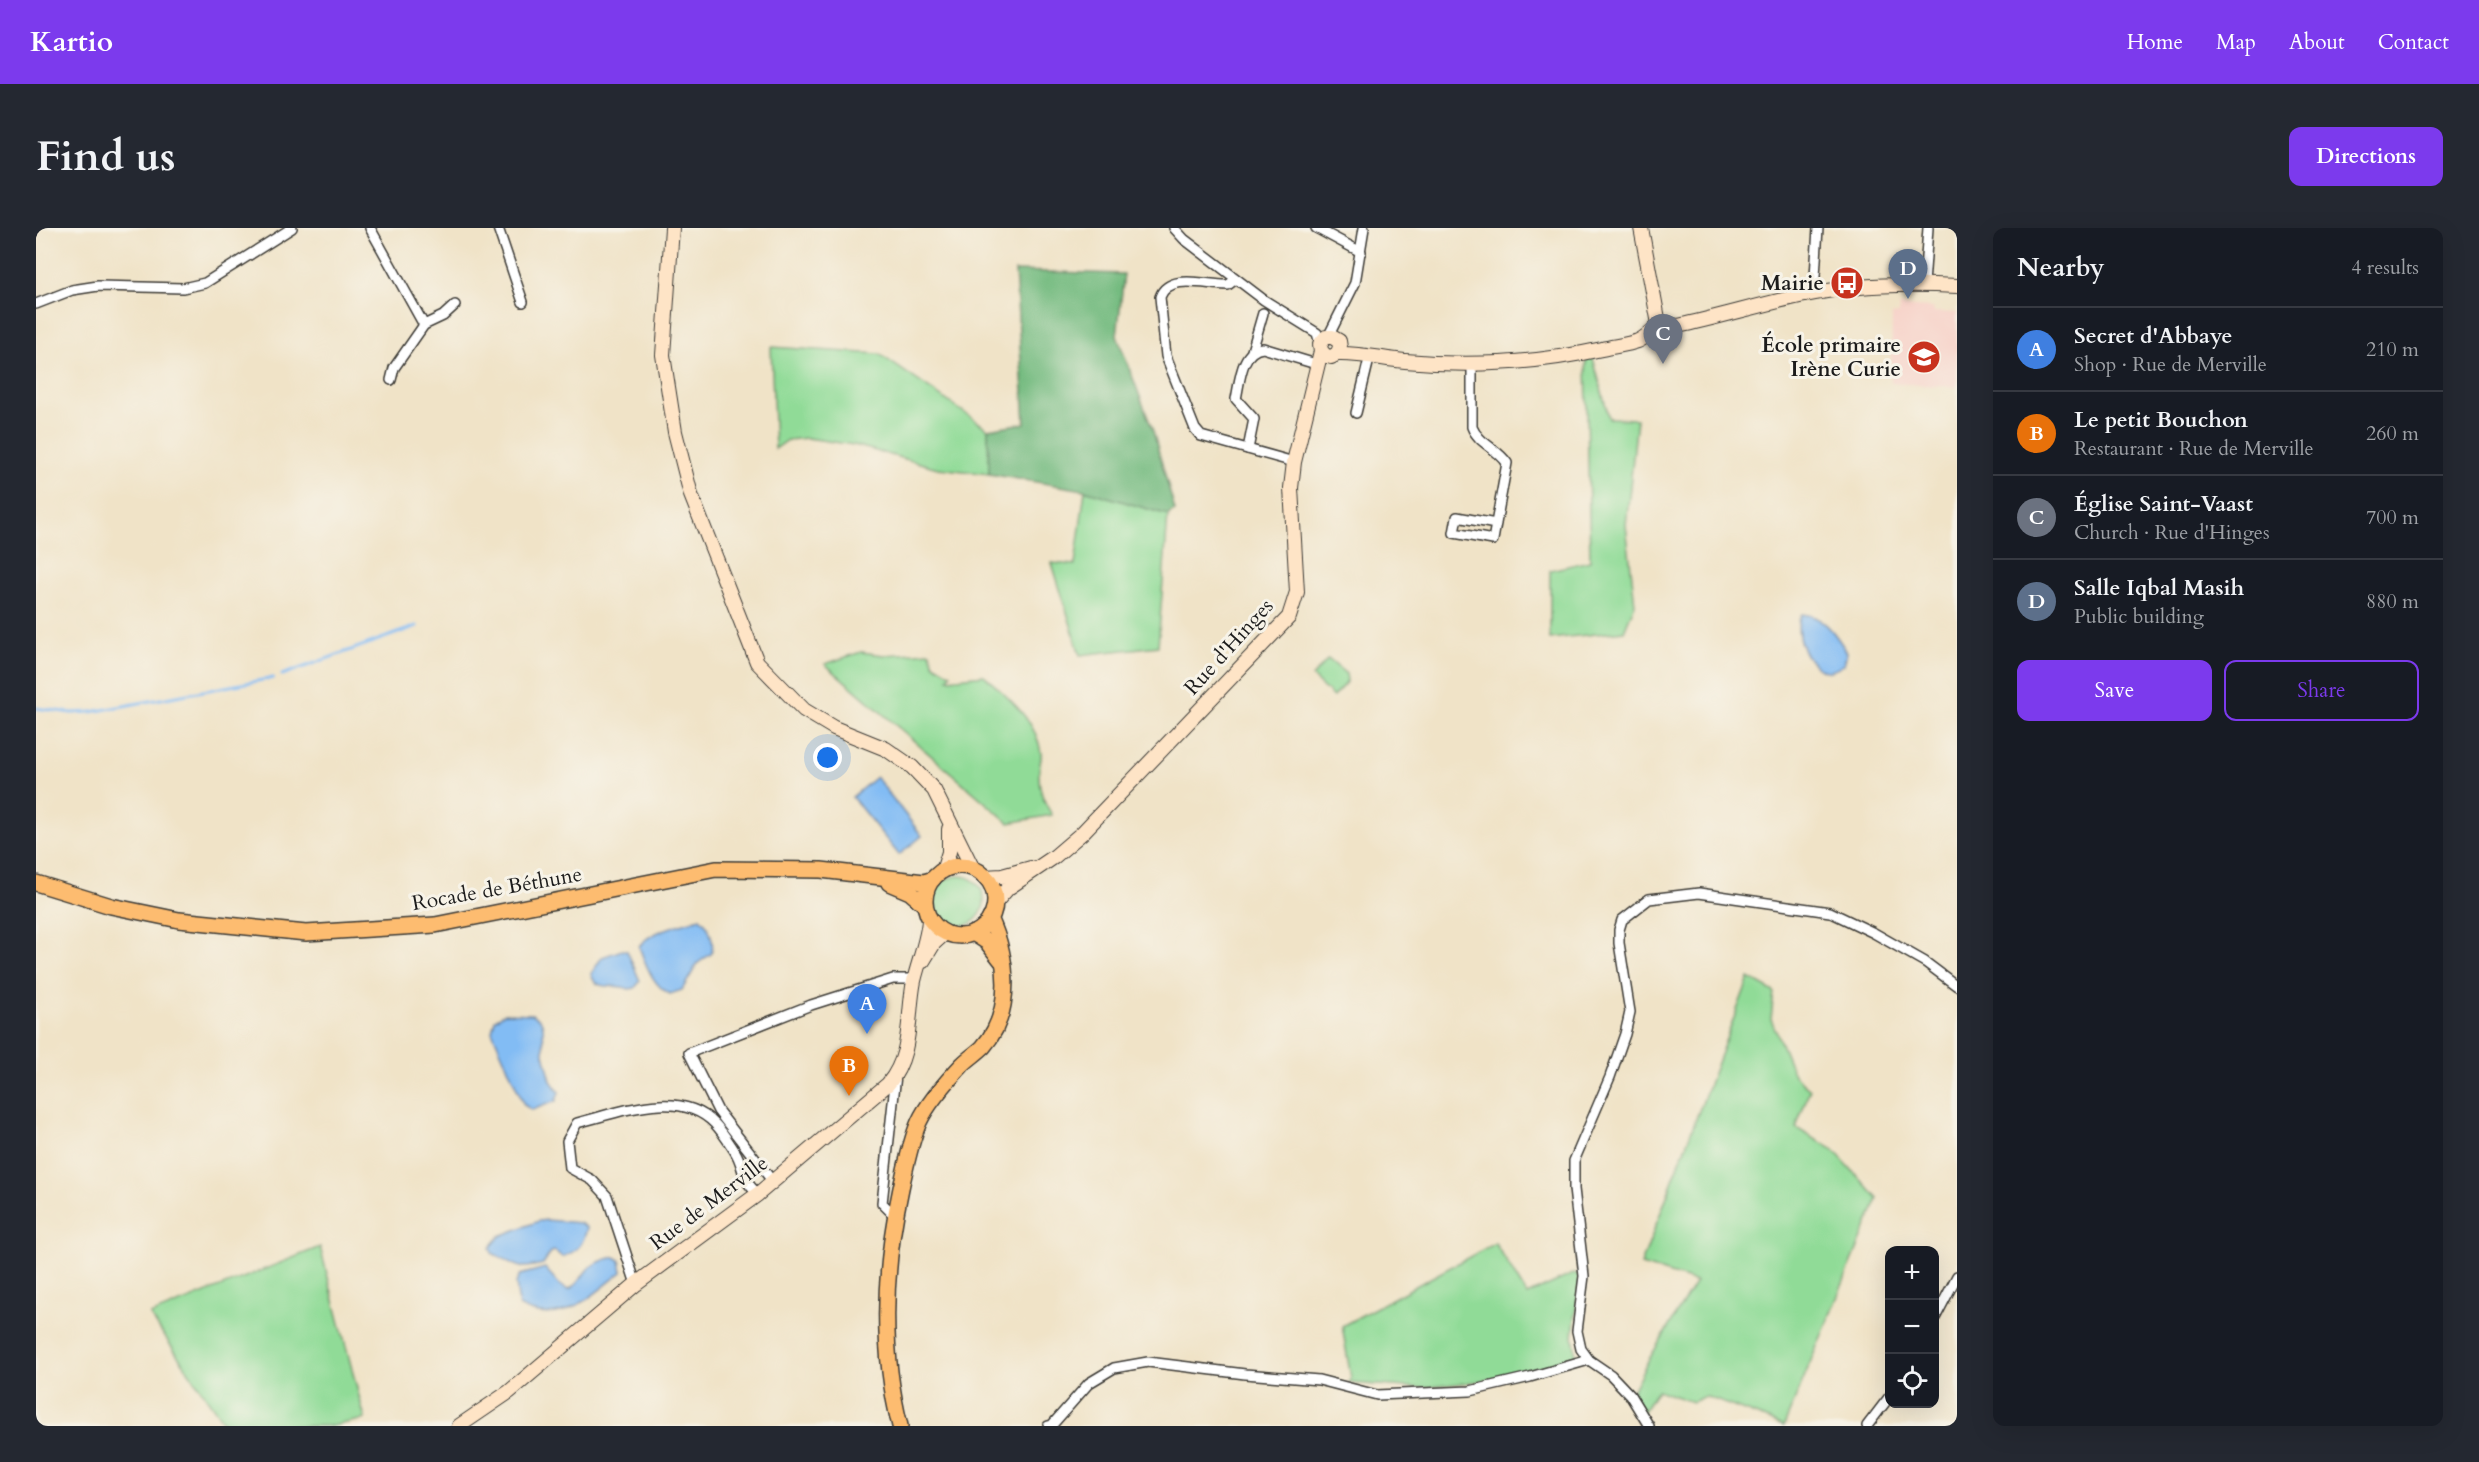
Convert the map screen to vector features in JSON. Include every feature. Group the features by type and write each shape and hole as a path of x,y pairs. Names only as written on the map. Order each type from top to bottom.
{"main road":[{"path":"952,867 979,873 990,884 994,903 990,918 983,927 973,933 954,936 936,927 927,911 925,896 938,875 952,867"},
{"name":"Rocade de Béthune","path":"36,883 111,906 178,920 306,933 435,926 716,869 763,868 860,873 924,882 938,875"},
{"name":"Rocade de Béthune","path":"860,873 910,892 927,911"},
{"path":"900,1426 893,1397 886,1345 887,1287 895,1216 909,1150 920,1120 963,1064 983,1047 999,1023 1007,988 999,941 990,918"},
{"path":"973,933 987,942 1001,960"}],"street":[{"path":"36,304 72,290 98,286 183,288 205,283 292,228"},
{"path":"370,228 424,325"},
{"path":"498,228 524,302"},
{"path":"672,228 663,355 675,432 691,495 757,662 804,710 834,728 886,749 912,767 934,790 945,809 962,851 979,873"},
{"path":"1174,228 1264,300 1303,324 1319,330 1330,345 1363,354 1404,361 1472,364 1581,353 1636,342 1648,336 1659,324"},
{"path":"1316,228 1361,252"},
{"path":"1248,450 1254,419 1236,399 1248,354 1263,348 1315,369 1330,345 1336,322 1355,283 1364,228"},
{"path":"1641,228 1659,324"},
{"path":"1814,293 1818,228"},
{"path":"1924,284 1928,228"},
{"path":"1236,279 1228,285 1201,282 1171,284 1163,290 1160,297 1166,356 1195,429 1201,436 1294,462"},
{"path":"1659,324 1678,326 1701,322 1814,293 1924,284 1957,286"},
{"path":"391,380 394,368 424,325 443,316 455,305"},
{"path":"1252,351 1263,312"},
{"path":"1356,412 1363,354"},
{"path":"1472,364 1474,434 1503,457 1507,464 1496,524"},
{"name":"Rue d'Hinges","path":"994,903 1008,888 1054,857 1082,833 1289,617 1297,592 1290,488 1315,369"},
{"path":"938,875 950,844 945,809"},
{"name":"Rue d'Hinges","path":"979,873 1023,871 1054,857"},
{"path":"1649,1426 1630,1395 1611,1375 1589,1360 1581,1349 1578,1331 1584,1276 1574,1189 1574,1161 1610,1077 1630,1012 1619,943 1618,930 1622,920 1649,899 1699,893 1830,912 1874,933 1925,962 1957,986"},
{"name":"Rue de Merville","path":"459,1426 509,1392 636,1284 773,1182 881,1091 896,1075 906,1048 927,911"},
{"name":"Rue de Merville","path":"916,974 934,943 945,933"},
{"path":"773,1182 718,1111 689,1053 811,1005 916,974"},
{"path":"895,1216 882,1203 896,1075"},
{"path":"636,1284 607,1196 592,1180 570,1168 567,1141 577,1123 633,1108 675,1105 687,1107 714,1122 736,1153 745,1181 758,1194"},
{"path":"1939,1312 1957,1276"},
{"path":"1048,1426 1052,1425 1089,1383 1114,1368 1148,1362 1319,1380 1377,1395 1470,1391 1589,1360"},
{"path":"1868,1426 1885,1403"}],"shaded area":[{"name":"École primaire Irène Curie","path":"1899,306 1933,308 1934,312 1957,313 1957,387 1891,383 1892,315 1899,314"}],"green space":[{"path":"1015,271 1124,274 1117,336 1153,431 1175,511 1168,515 1084,490 989,474 988,429 1025,423"},
{"path":"771,347 879,354 988,429 989,474 938,468 854,445 807,438 788,440 775,449"},
{"path":"1593,358 1609,418 1637,419 1626,525 1635,604 1624,631 1550,639 1550,570 1590,561 1586,360"},
{"path":"1085,490 1168,515 1158,646 1080,655 1052,563 1075,565"},
{"path":"861,652 884,655 930,652 934,664 951,674 948,679 984,675 1020,710 1034,730 1041,753 1040,789 1052,815 1009,823 825,664"},
{"path":"1328,659 1346,674 1347,681 1333,697 1312,677"},
{"path":"954,876 964,876 977,883 984,896 984,906 977,919 964,926 954,926 945,922 938,915 934,906 934,896 938,887 945,880"},
{"path":"1749,978 1774,992 1771,1019 1794,1075 1810,1089 1796,1128 1834,1150 1878,1199 1784,1426 1705,1396 1692,1402 1657,1390 1642,1414 1630,1395 1646,1364 1696,1282 1641,1265"},
{"path":"1495,1243 1527,1295 1575,1273 1580,1275 1573,1336 1576,1356 1573,1362 1507,1378 1421,1388 1349,1383 1351,1378 1342,1326"},
{"path":"320,1247 365,1419 332,1426 226,1426 150,1315"}],"water":[{"path":"1802,614 1817,618 1834,633 1847,652 1844,664 1826,671 1812,663 1799,638 1799,621"},
{"path":"876,777 922,836 899,855 852,797"},
{"path":"700,918 710,934 712,953 698,963 682,990 670,994 654,980 639,947 658,932"},
{"path":"622,950 627,951 640,981 635,988 602,985 593,980 591,974 602,957"},
{"path":"505,1013 532,1014 540,1019 543,1026 544,1054 551,1081 559,1092 556,1101 532,1110 524,1105 492,1031 495,1019"},
{"path":"547,1220 580,1223 587,1228 579,1247 562,1257 555,1251 551,1252 543,1264 526,1267 516,1266 492,1253 490,1248 500,1236"},
{"path":"615,1257 620,1260 622,1272 599,1291 574,1307 548,1314 519,1306 516,1283 520,1275 545,1268 560,1285 568,1290 588,1269 601,1261"}],"waterway":[{"path":"282,675 417,626"},
{"path":"36,708 72,713 91,712 273,678"}],"place":[{"name":"Mairie","path":"1847,283"},
{"name":"Salle Iqbal Masih","path":"1908,299"},
{"name":"École primaire Irène Curie","path":"1924,357"},
{"name":"Église Saint-Vaast","path":"1663,364"},
{"name":"Secret d'Abbaye","path":"867,1034"},
{"name":"Le petit Bouchon","path":"849,1096"}]}
